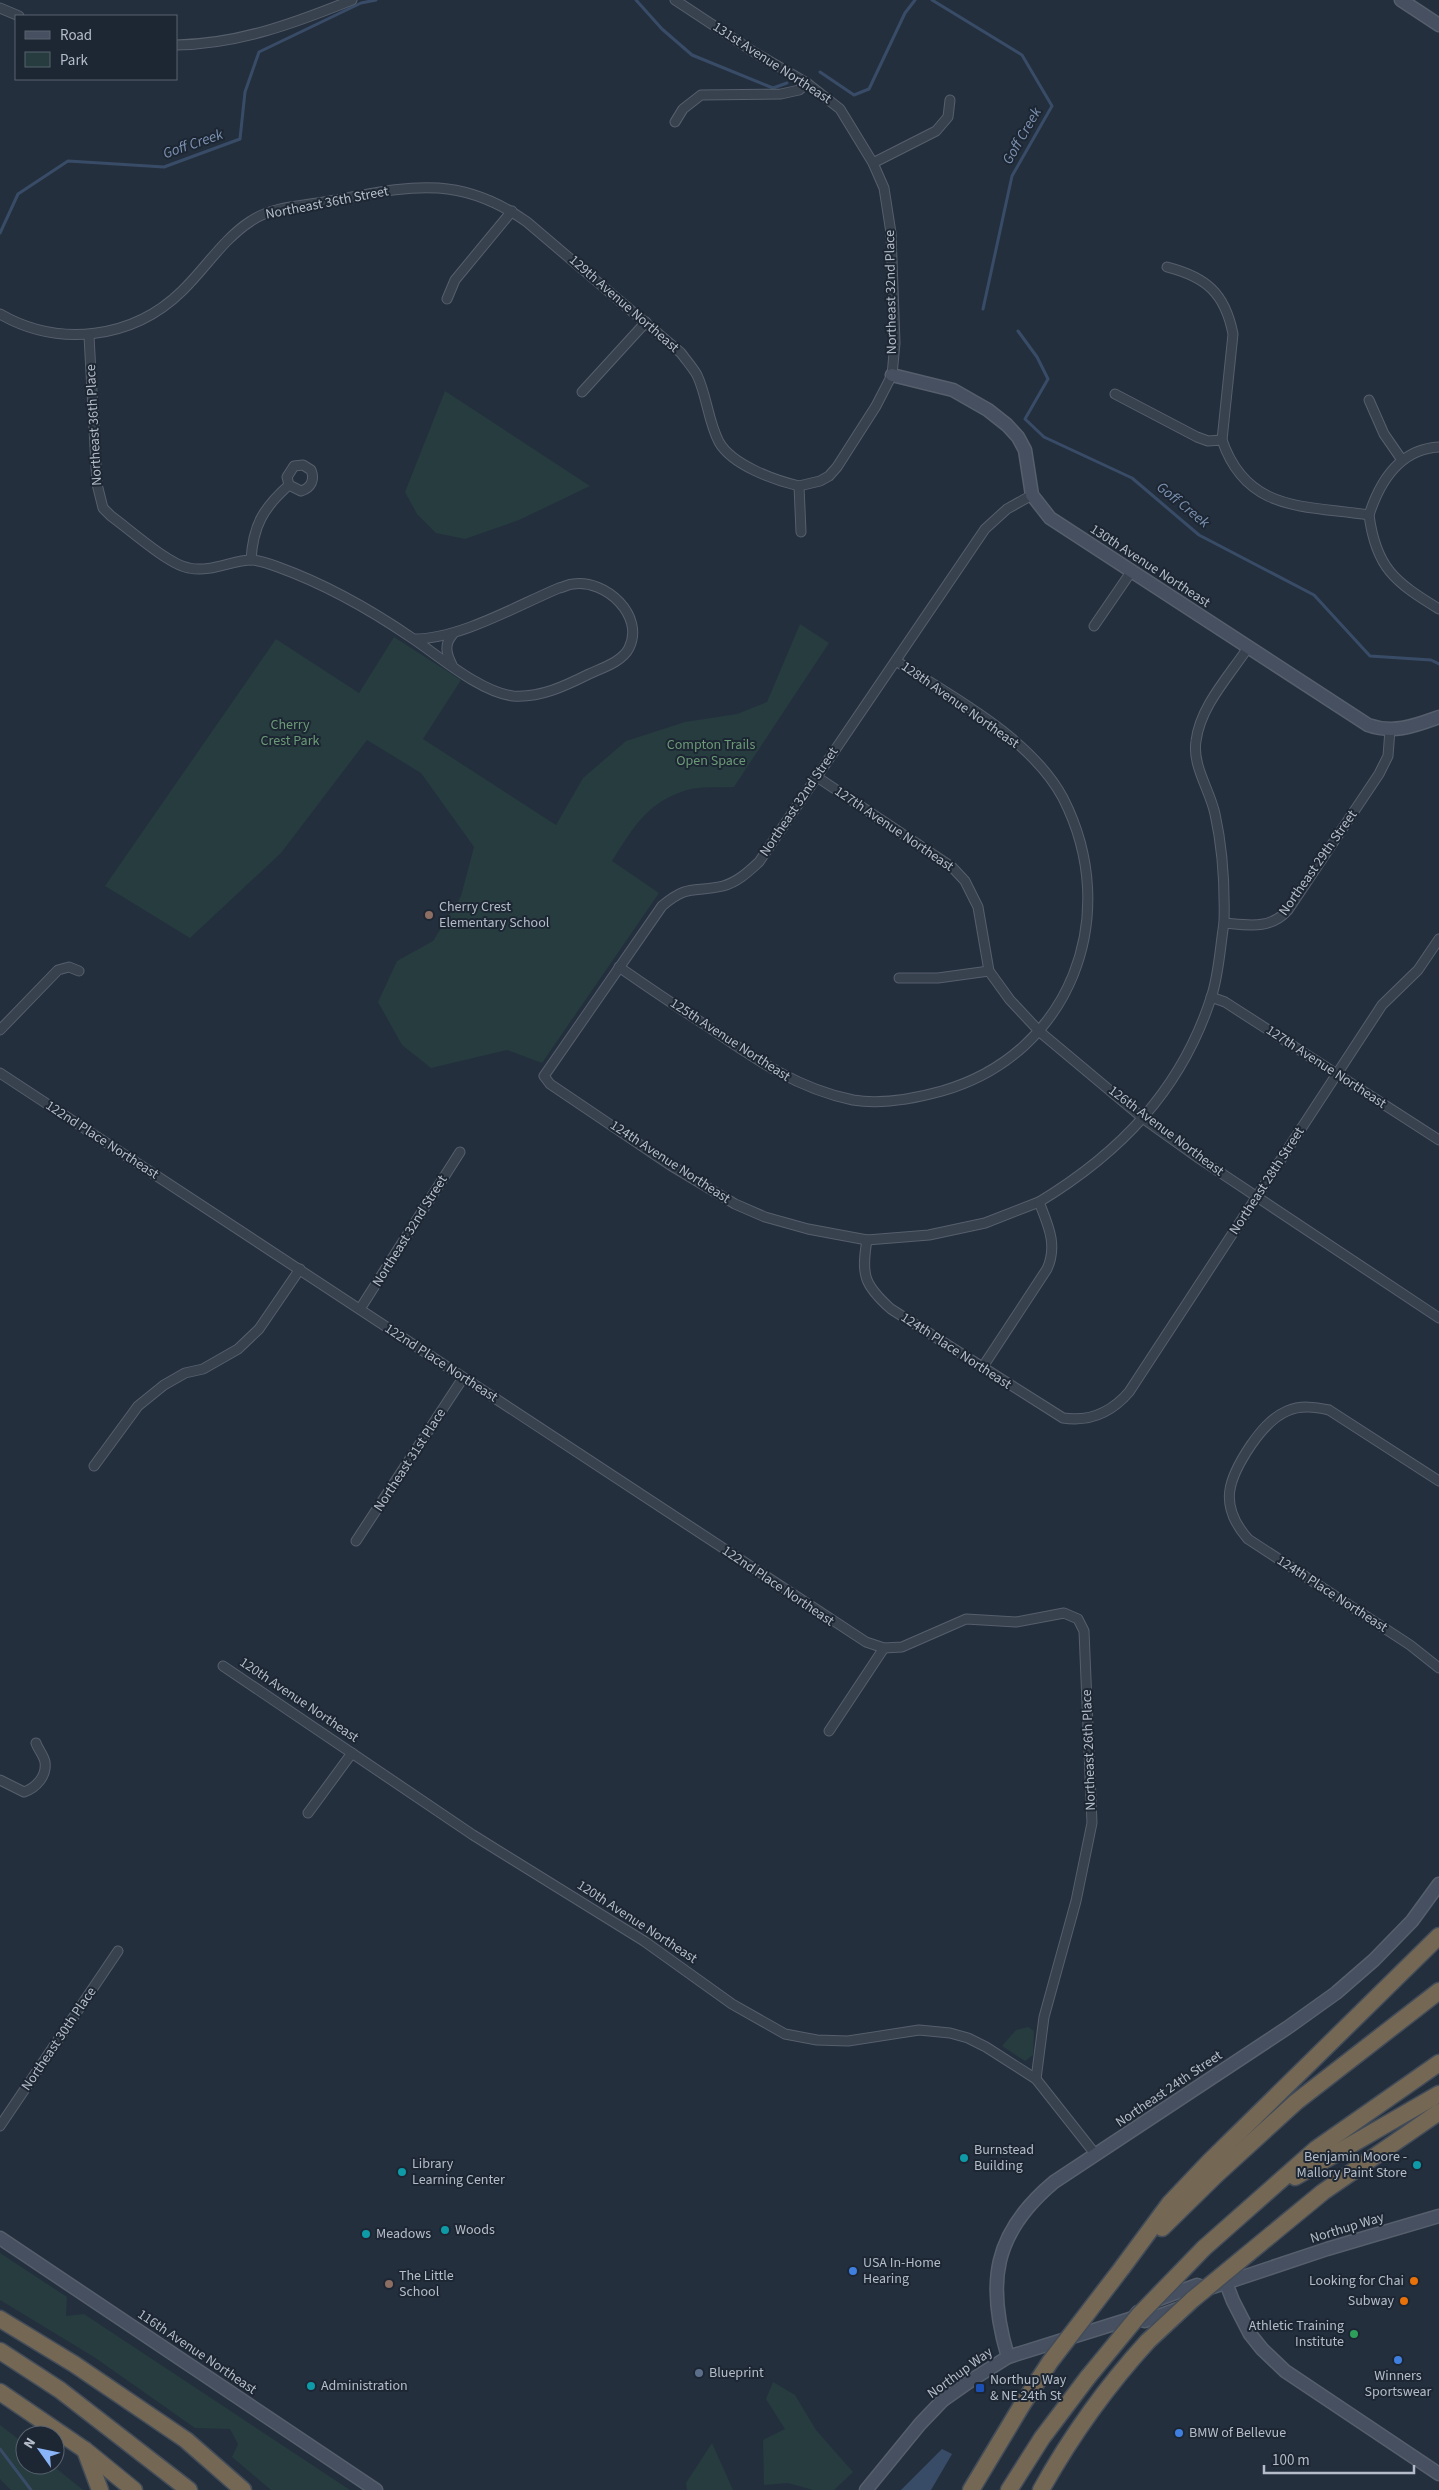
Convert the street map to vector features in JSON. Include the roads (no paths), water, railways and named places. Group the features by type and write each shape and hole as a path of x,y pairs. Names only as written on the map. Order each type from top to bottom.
{"highway":[{"path":"971,2490 1050,2362 1170,2203 1209,2162 1439,1936"},
{"path":"1122,2268 1216,2175 1296,2102 1439,1991"},
{"path":"1009,2490 1042,2438 1088,2377 1139,2315 1204,2248 1316,2149 1439,2063"},
{"path":"1265,2194 1439,2094"},
{"path":"1041,2490 1092,2407 1148,2341 1192,2300 1323,2192 1439,2112"},
{"path":"0,2319 74,2364 186,2440 244,2490"},
{"path":"0,2351 60,2390 189,2490"},
{"path":"0,2392 85,2450 134,2490"},
{"path":"85,2450 100,2490"}],"street":[{"path":"178,45 235,39 282,28 352,0"},
{"name":"131st Avenue Northeast","path":"675,0 756,54 807,83 840,108 873,163"},
{"path":"1401,0 1439,25"},
{"path":"0,8 18,15"},
{"path":"675,122 683,109 701,95 781,94 799,90 807,83"},
{"path":"873,163 936,131 948,117 950,100"},
{"name":"Northeast 32nd Place","path":"799,486 820,481 829,476 837,467 876,406 892,375 895,343 891,233 884,188 873,163"},
{"name":"Northeast 36th Street","path":"89,336 119,328 162,308 198,275 236,231 264,214 412,187 430,186 474,193 512,211"},
{"path":"447,299 455,280 512,211"},
{"name":"129th Avenue Northeast","path":"512,211 681,353 697,375 712,426 720,444 729,454 759,472 781,482 799,486"},
{"path":"1167,267 1190,273 1211,286 1230,316 1233,334 1222,440 1236,469 1248,484 1262,494 1289,504 1369,515"},
{"path":"0,314 28,328 52,334 89,336"},
{"path":"582,392 646,322"},
{"name":"Northeast 36th Place","path":"89,336 96,484 103,508 110,516 154,548 188,568 202,569 250,560"},
{"name":"130th Avenue Northeast","path":"892,375 953,390 1007,424 1018,437 1025,450 1032,495 1050,518 1368,725 1390,730 1408,728 1439,717"},
{"path":"1115,394 1197,437 1208,441 1222,440"},
{"path":"1369,400 1384,434 1402,460"},
{"path":"1439,447 1418,452 1402,460 1385,478 1375,496 1369,515 1372,538 1380,558 1391,575 1414,594 1439,609"},
{"path":"289,485 278,495 257,524 250,560 279,568 366,609 414,639 419,645 496,691 513,696 545,693 614,662 628,651 633,639 634,629 632,618 617,600 602,590 587,584 574,584 559,588 453,634 432,639 414,639"},
{"path":"799,486 802,532"},
{"name":"Northeast 32nd Street","path":"544,1076 662,906 675,895 691,889 724,886 737,880 759,862 985,529 1007,509 1032,495"},
{"path":"1094,626 1131,572"},
{"path":"452,665 446,647 448,640 453,634"},
{"path":"982,1368 1047,1269 1053,1256 1050,1229 1039,1202 1068,1185 1098,1162 1144,1119 1186,1055 1211,998 1224,923 1225,887 1221,846 1214,811 1196,756 1196,741 1203,716 1248,648"},
{"name":"128th Avenue Northeast","path":"896,660 1013,740 1035,760 1062,796 1078,835 1087,868 1086,933 1066,990 1040,1032"},
{"name":"Northeast 29th Street","path":"1224,923 1265,925 1274,922 1288,910 1379,774 1388,756 1390,730"},
{"name":"127th Avenue Northeast","path":"817,777 952,867 965,881 978,907 988,971"},
{"name":"Northeast 28th Street","path":"1092,1418 1118,1404 1128,1392 1382,1005 1418,970 1439,939"},
{"path":"0,1030 58,970 69,967 79,971"},
{"name":"125th Avenue Northeast","path":"619,967 782,1076 816,1091 854,1100 877,1102 918,1098 962,1086 997,1066 1040,1032"},
{"path":"899,978 938,978 988,971"},
{"name":"126th Avenue Northeast","path":"988,971 1010,1000 1040,1032 1144,1119 1256,1197 1439,1318"},
{"name":"127th Avenue Northeast","path":"1211,998 1225,1002 1439,1140"},
{"name":"122nd Place Northeast","path":"0,1073 839,1626 866,1642 884,1648"},
{"name":"124th Avenue Northeast","path":"544,1076 550,1084 670,1165 735,1204 765,1217 808,1230 867,1240 930,1235 985,1223 1039,1202"},
{"name":"Northeast 32nd Street","path":"360,1309 460,1152"},
{"name":"124th Place Northeast","path":"867,1240 862,1266 868,1283 878,1297 891,1309 1063,1418 1078,1420 1092,1418"},
{"path":"94,1466 138,1406 164,1385 185,1373 203,1369 238,1349 259,1329 300,1269"},
{"name":"Northeast 31st Place","path":"356,1541 463,1378"},
{"name":"124th Place Northeast","path":"1439,1481 1329,1410 1312,1407 1299,1408 1281,1415 1260,1432 1238,1464 1229,1490 1233,1514 1241,1531 1248,1539 1410,1645 1439,1668"},
{"name":"Northeast 26th Place","path":"884,1648 902,1647 966,1619 1016,1622 1064,1613 1078,1619 1084,1631 1092,1823 1076,1901 1044,2017 1036,2079"},
{"path":"829,1731 884,1648"},
{"name":"120th Avenue Northeast","path":"223,1666 473,1835 644,1941 732,2004 786,2034 817,2040 848,2041 919,2030 950,2033 986,2047 1036,2079 1096,2155"},
{"path":"0,1780 24,1792 33,1789 42,1776 45,1761 36,1743"},
{"path":"308,1813 352,1753"},
{"name":"Northeast 24th Street","path":"1008,2358 998,2325 995,2296 998,2269 1005,2243 1017,2221 1035,2199 1054,2182 1287,2028 1336,1993 1374,1960 1412,1921 1439,1884"},
{"name":"Northeast 30th Place","path":"0,2126 118,1951"},
{"name":"Northup Way","path":"866,2490 920,2424 943,2400 1008,2358 1133,2318 1143,2305 1197,2285 1208,2289 1327,2249 1439,2216"},
{"name":"116th Avenue Northeast","path":"0,2238 376,2490"},
{"path":"1226,2283 1250,2334 1262,2349 1285,2370 1439,2474"}],"water":[{"path":"942,2449 952,2454 931,2490 901,2490"}],"waterway":[{"name":"Goff Creek","path":"0,233 18,194 68,161 164,167 240,139 245,92 259,52 361,3 376,0"},
{"name":"Goff Creek","path":"636,0 662,29 692,55 773,88 787,83"},
{"name":"Goff Creek","path":"820,72 854,95 869,89 905,13 915,0"},
{"name":"Goff Creek","path":"932,0 1022,55 1052,106 1012,176 983,309"},
{"name":"Goff Creek","path":"1018,331 1037,357 1048,379 1025,419 1044,437 1132,478 1199,535 1314,595 1370,656 1431,660 1439,664"},
{"path":"0,2449 31,2490"}],"place":[{"name":"Cherry Crest Elementary School","path":"429,915"},
{"name":"Burnstead Building","path":"964,2158"},
{"name":"Benjamin Moore - Mallory Paint Store","path":"1417,2165"},
{"name":"Library Learning Center","path":"402,2172"},
{"name":"Woods","path":"445,2230"},
{"name":"Meadows","path":"366,2234"},
{"name":"USA In-Home Hearing","path":"853,2271"},
{"name":"Looking for Chai","path":"1414,2281"},
{"name":"The Little School","path":"389,2284"},
{"name":"Subway","path":"1404,2301"},
{"name":"Athletic Training Institute","path":"1354,2334"},
{"name":"Winners Sportswear","path":"1398,2360"},
{"name":"Blueprint","path":"699,2373"},
{"name":"Administration","path":"311,2386"},
{"name":"Northup Way & NE 24th St","path":"980,2388"},
{"name":"BMW of Bellevue","path":"1179,2433"}],"park label":[{"name":"Cherry Crest Park","path":"290,734"},
{"name":"Compton Trails Open Space","path":"711,754"}]}
